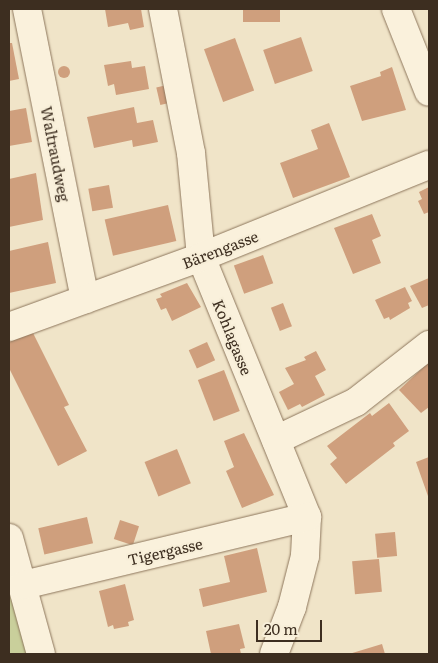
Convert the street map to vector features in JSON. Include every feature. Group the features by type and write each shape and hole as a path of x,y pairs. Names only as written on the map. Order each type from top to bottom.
{"street":[{"name":"Waltraudweg","path":"27,9 85,300"},
{"name":"Kohlagasse","path":"163,9 191,153 201,257 307,517 305,556 292,607 274,654"},
{"path":"396,9 429,92"},
{"name":"Bärengasse","path":"9,327 201,257 429,165"},
{"path":"276,440 356,402 429,345"},
{"name":"Tigergasse","path":"23,585 307,517"},
{"path":"9,538 41,654"}],"green space":[{"path":"9,589 28,654 9,654"}],"building":[{"path":"105,9 141,9 144,27 130,30 128,23 108,27"},
{"path":"243,9 280,9 280,22 243,22"},
{"path":"301,37 313,71 275,84 263,50"},
{"path":"235,38 254,91 223,102 204,49"},
{"path":"9,43 12,43 19,79 9,81"},
{"path":"131,61 132,68 145,66 149,89 116,95 114,84 108,86 104,65"},
{"path":"66,66 69,67 69,77 62,78 59,77 58,70 59,67"},
{"path":"392,67 406,110 362,121 350,86 381,76 380,72"},
{"path":"167,85 171,103 160,105 156,87"},
{"path":"134,107 137,123 153,120 158,142 133,147 132,140 94,148 87,117"},
{"path":"26,108 32,142 9,146 9,111"},
{"path":"329,123 350,177 293,198 280,163 318,149 311,130"},
{"path":"36,173 43,220 9,227 9,179"},
{"path":"109,185 113,208 92,211 88,189"},
{"path":"429,187 429,212 424,214 418,201 422,199 419,192"},
{"path":"168,205 176,241 113,256 105,220"},
{"path":"372,214 381,236 372,240 381,263 353,274 334,228"},
{"path":"48,242 56,283 9,293 9,251"},
{"path":"263,255 273,283 244,294 234,266"},
{"path":"429,278 429,305 422,308 410,286"},
{"path":"187,283 201,307 172,321 166,308 161,310 156,299 162,297 160,294"},
{"path":"405,287 412,301 408,303 410,308 390,320 389,317 384,319 375,300"},
{"path":"283,303 292,326 280,331 271,308"},
{"path":"31,329 69,405 64,407 87,451 58,466 9,368 9,340"},
{"path":"207,342 215,360 197,368 189,350"},
{"path":"316,351 326,370 315,376 325,395 302,407 300,404 288,410 279,392 294,384 285,368 306,360 304,357"},
{"path":"429,362 429,407 421,413 399,390"},
{"path":"224,370 240,411 214,421 198,380"},
{"path":"389,403 409,431 393,443 395,446 346,484 330,464 337,458 327,446 370,413 372,416"},
{"path":"244,433 274,495 242,508 226,471 234,467 224,441"},
{"path":"177,449 191,483 158,496 145,462"},
{"path":"429,457 429,499 416,462"},
{"path":"87,517 93,543 44,555 38,528"},
{"path":"120,520 139,526 133,545 114,539"},
{"path":"395,532 397,556 377,558 375,534"},
{"path":"257,548 267,592 203,607 199,589 230,582 224,556"},
{"path":"379,559 382,592 355,594 352,561"},
{"path":"125,584 134,620 128,622 129,626 114,629 113,625 108,627 99,591"},
{"path":"239,624 245,648 240,649 241,654 211,654 206,631"},
{"path":"382,644 385,654 349,654"}]}
